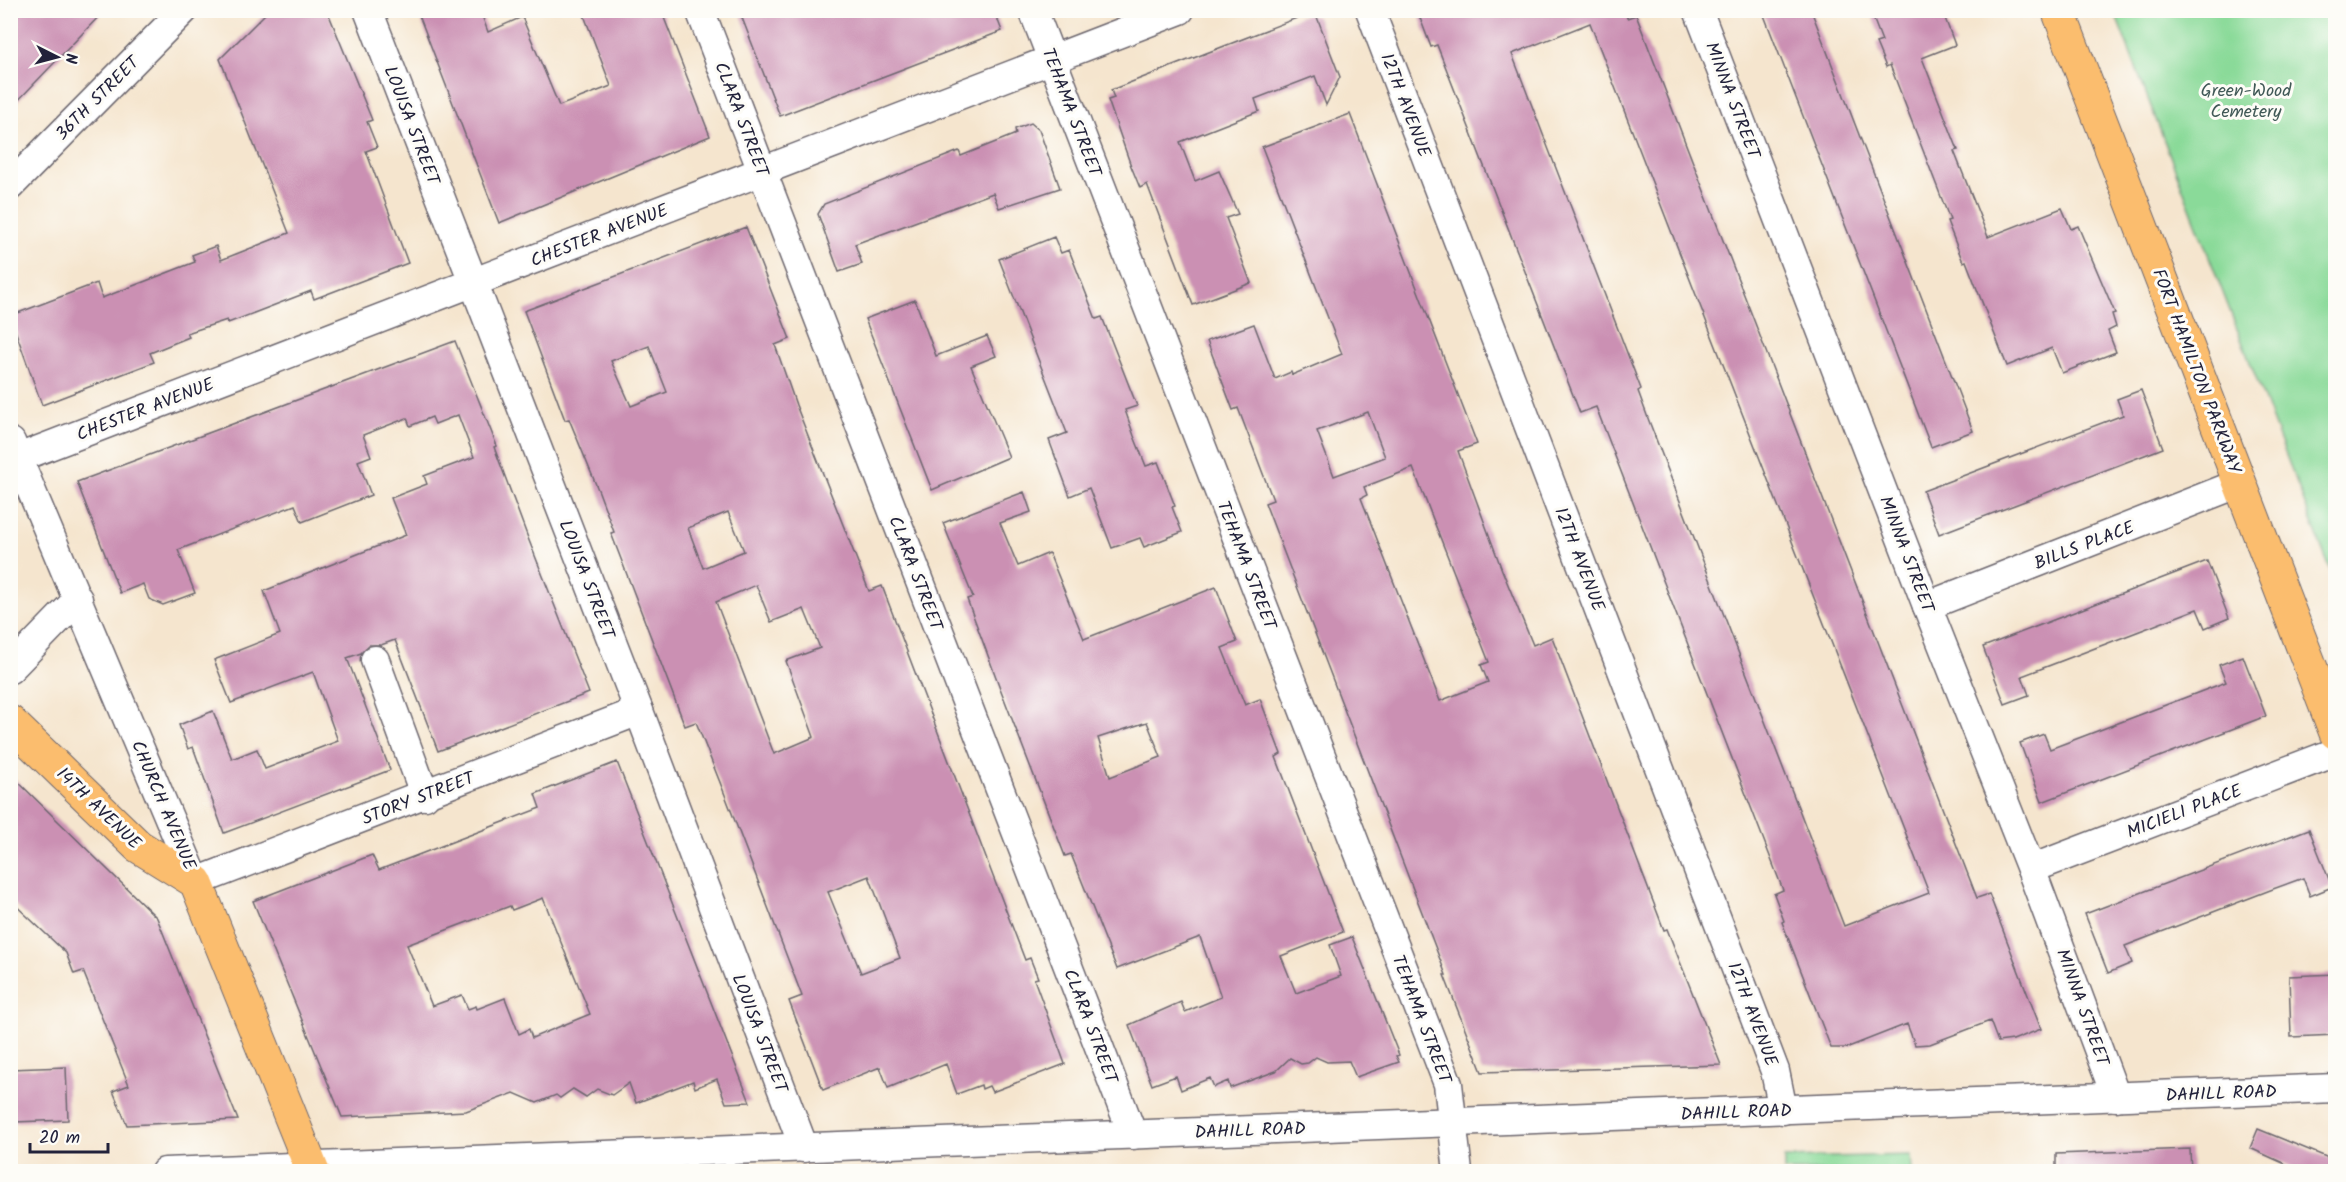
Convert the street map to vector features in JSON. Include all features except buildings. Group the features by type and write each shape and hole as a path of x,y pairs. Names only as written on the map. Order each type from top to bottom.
{"main road":[{"name":"FORT HAMILTON PARKWAY","path":"2058,10 2336,732"},
{"name":"14TH AVENUE","path":"10,722 138,846 196,882"},
{"name":"CHURCH AVENUE","path":"196,882 312,1169"}],"street":[{"name":"36TH STREET","path":"10,186 24,158 184,10"},
{"name":"LOUISA STREET","path":"368,10 639,711 804,1148"},
{"name":"CLARA STREET","path":"700,10 1133,1135"},
{"name":"TEHAMA STREET","path":"1033,10 1448,1084 1458,1172"},
{"name":"CHESTER AVENUE","path":"14,449 472,284 1180,10"},
{"name":"12TH AVENUE","path":"1370,10 1771,1062 1783,1110"},
{"name":"MINNA STREET","path":"1698,10 1927,606 2031,869 2116,1097"},
{"name":"CHURCH AVENUE","path":"14,449 196,882"},
{"name":"BILLS PLACE","path":"1927,606 2240,483"},
{"path":"10,669 78,599"},
{"path":"375,660 425,796"},
{"name":"STORY STREET","path":"196,882 425,796 639,711"},
{"name":"MICIELI PLACE","path":"2031,869 2336,752"},
{"name":"DAHILL ROAD","path":"165,1172 312,1169 2336,1088"}],"green space":[{"name":"Green-Wood Cemetery","path":"2114,11 2335,11 2335,582"},
{"path":"1911,1155 1912,1171 1784,1171 1784,1158"}]}
